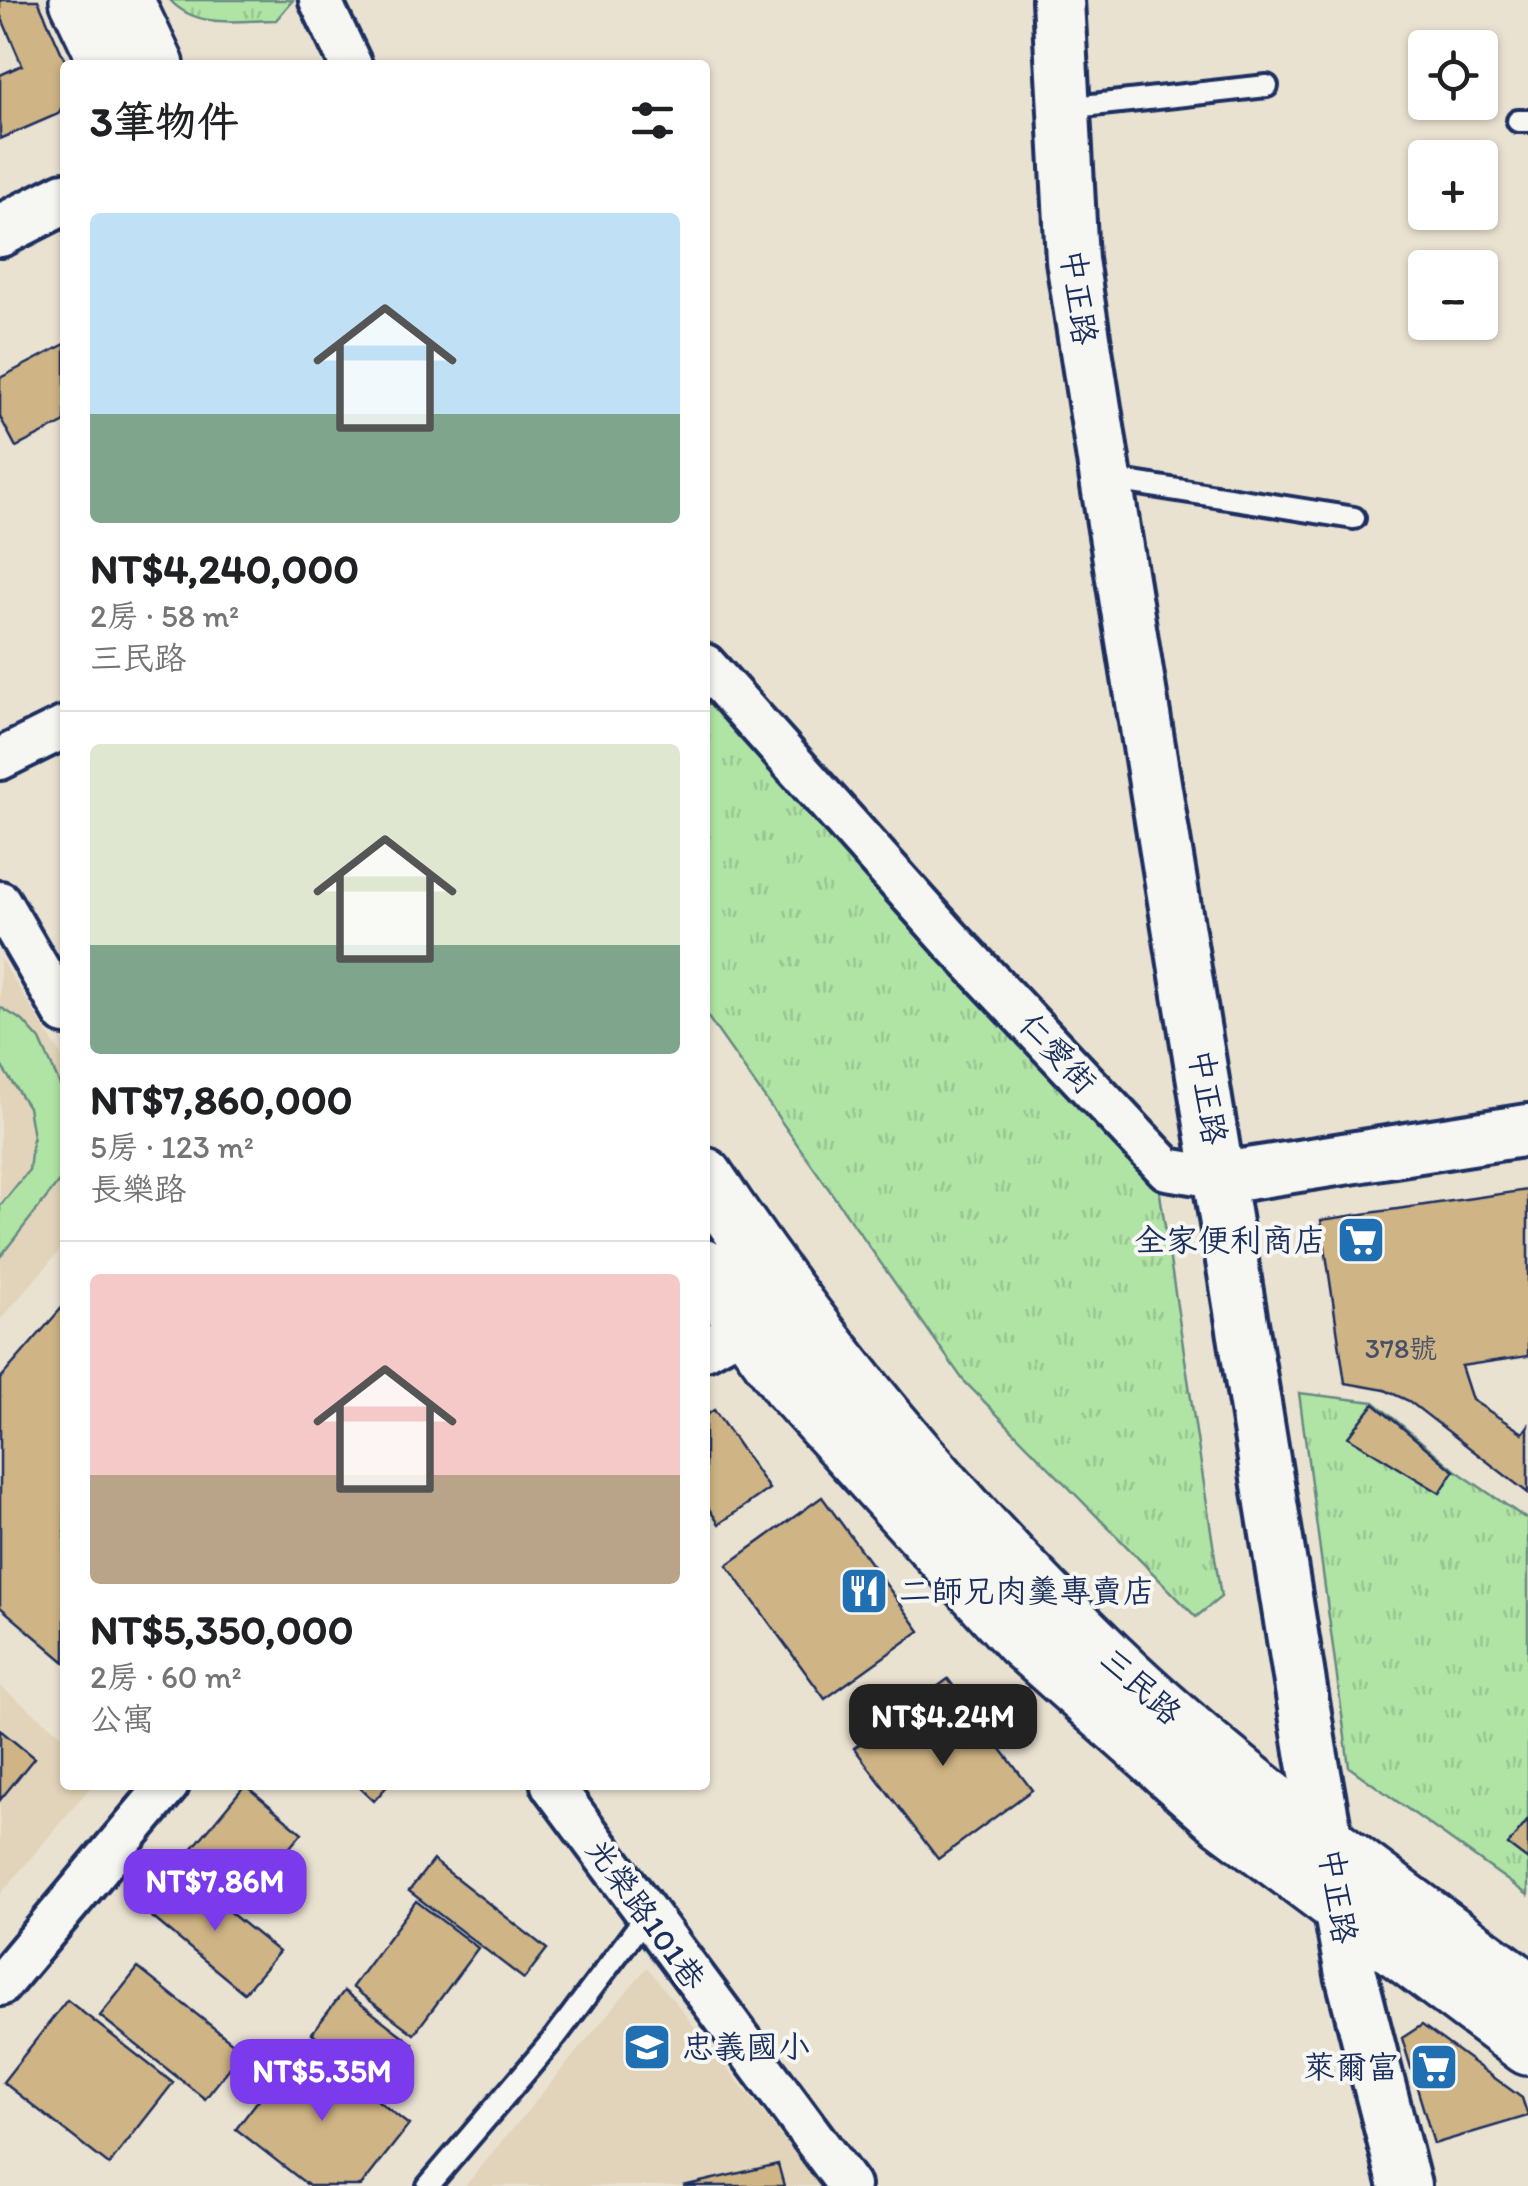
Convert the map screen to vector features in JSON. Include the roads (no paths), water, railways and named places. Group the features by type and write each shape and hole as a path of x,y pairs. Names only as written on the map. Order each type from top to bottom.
{"main road":[{"path":"78,0 107,60"},
{"path":"126,0 154,60"},
{"name":"三民路","path":"710,1183 768,1270 880,1416 1010,1560 1109,1659 1331,1847 1528,1990"},
{"name":"三民路","path":"710,1285 726,1338 790,1386 1021,1640 1224,1820 1528,2047"}],"street":[{"path":"320,0 349,60"},
{"name":"中正路","path":"1058,0 1072,260 1106,479 1222,1178 1311,1751 1351,1974 1405,2186"},
{"path":"0,230 60,200"},
{"name":"仁愛街","path":"710,671 950,940 1167,1169 1222,1178 1528,1130"},
{"path":"0,759 60,729"},
{"path":"0,902 60,1005"},
{"path":"0,1985 164,1790"},
{"name":"光榮路101巷","path":"556,1790 849,2186"}],"lane":[{"path":"1063,108 1267,86"},
{"path":"1106,479 1354,518"},
{"path":"428,2186 556,2036 646,1916"}],"place":[{"name":"全家便利商店","path":"1361,1240"},
{"name":"二師兄肉羹專賣店","path":"864,1591"},
{"name":"忠義國小","path":"647,2047"},
{"name":"萊爾富","path":"1434,2067"}]}
